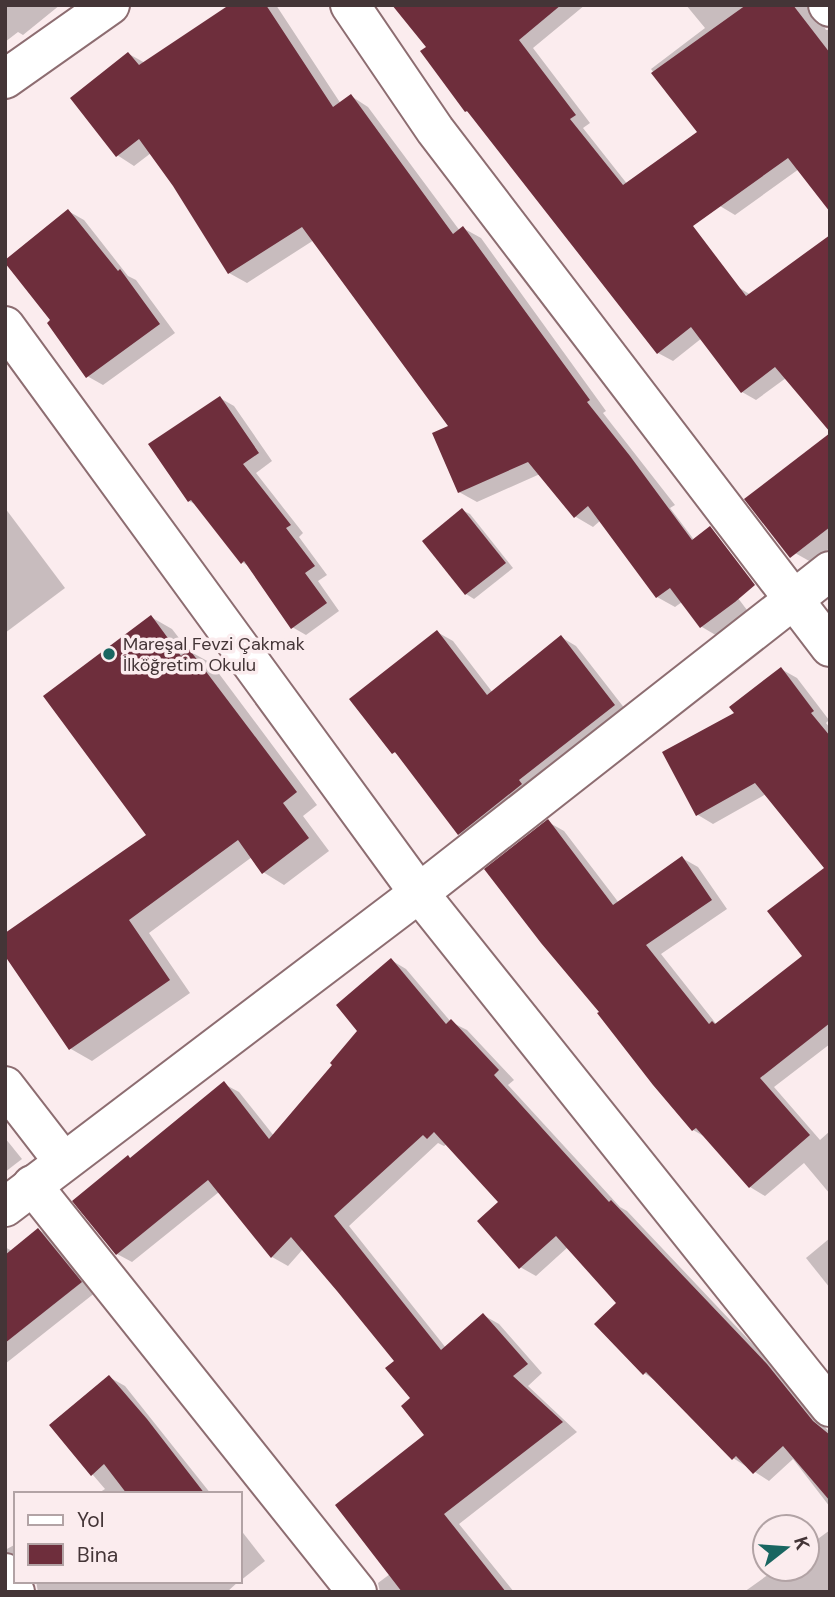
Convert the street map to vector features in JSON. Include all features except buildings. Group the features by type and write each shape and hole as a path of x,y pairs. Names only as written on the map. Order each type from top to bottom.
{"street":[{"path":"5,79 110,5"},
{"path":"350,5 435,130 830,647"},
{"path":"5,326 419,893 830,1407"},
{"path":"357,1592 19,1196 419,893 830,571"},
{"path":"5,1086 63,1161"},
{"path":"5,1573 15,1592"}],"place":[{"name":"Mareşal Fevzi Çakmak İlköğretim Okulu","path":"109,654"}]}
